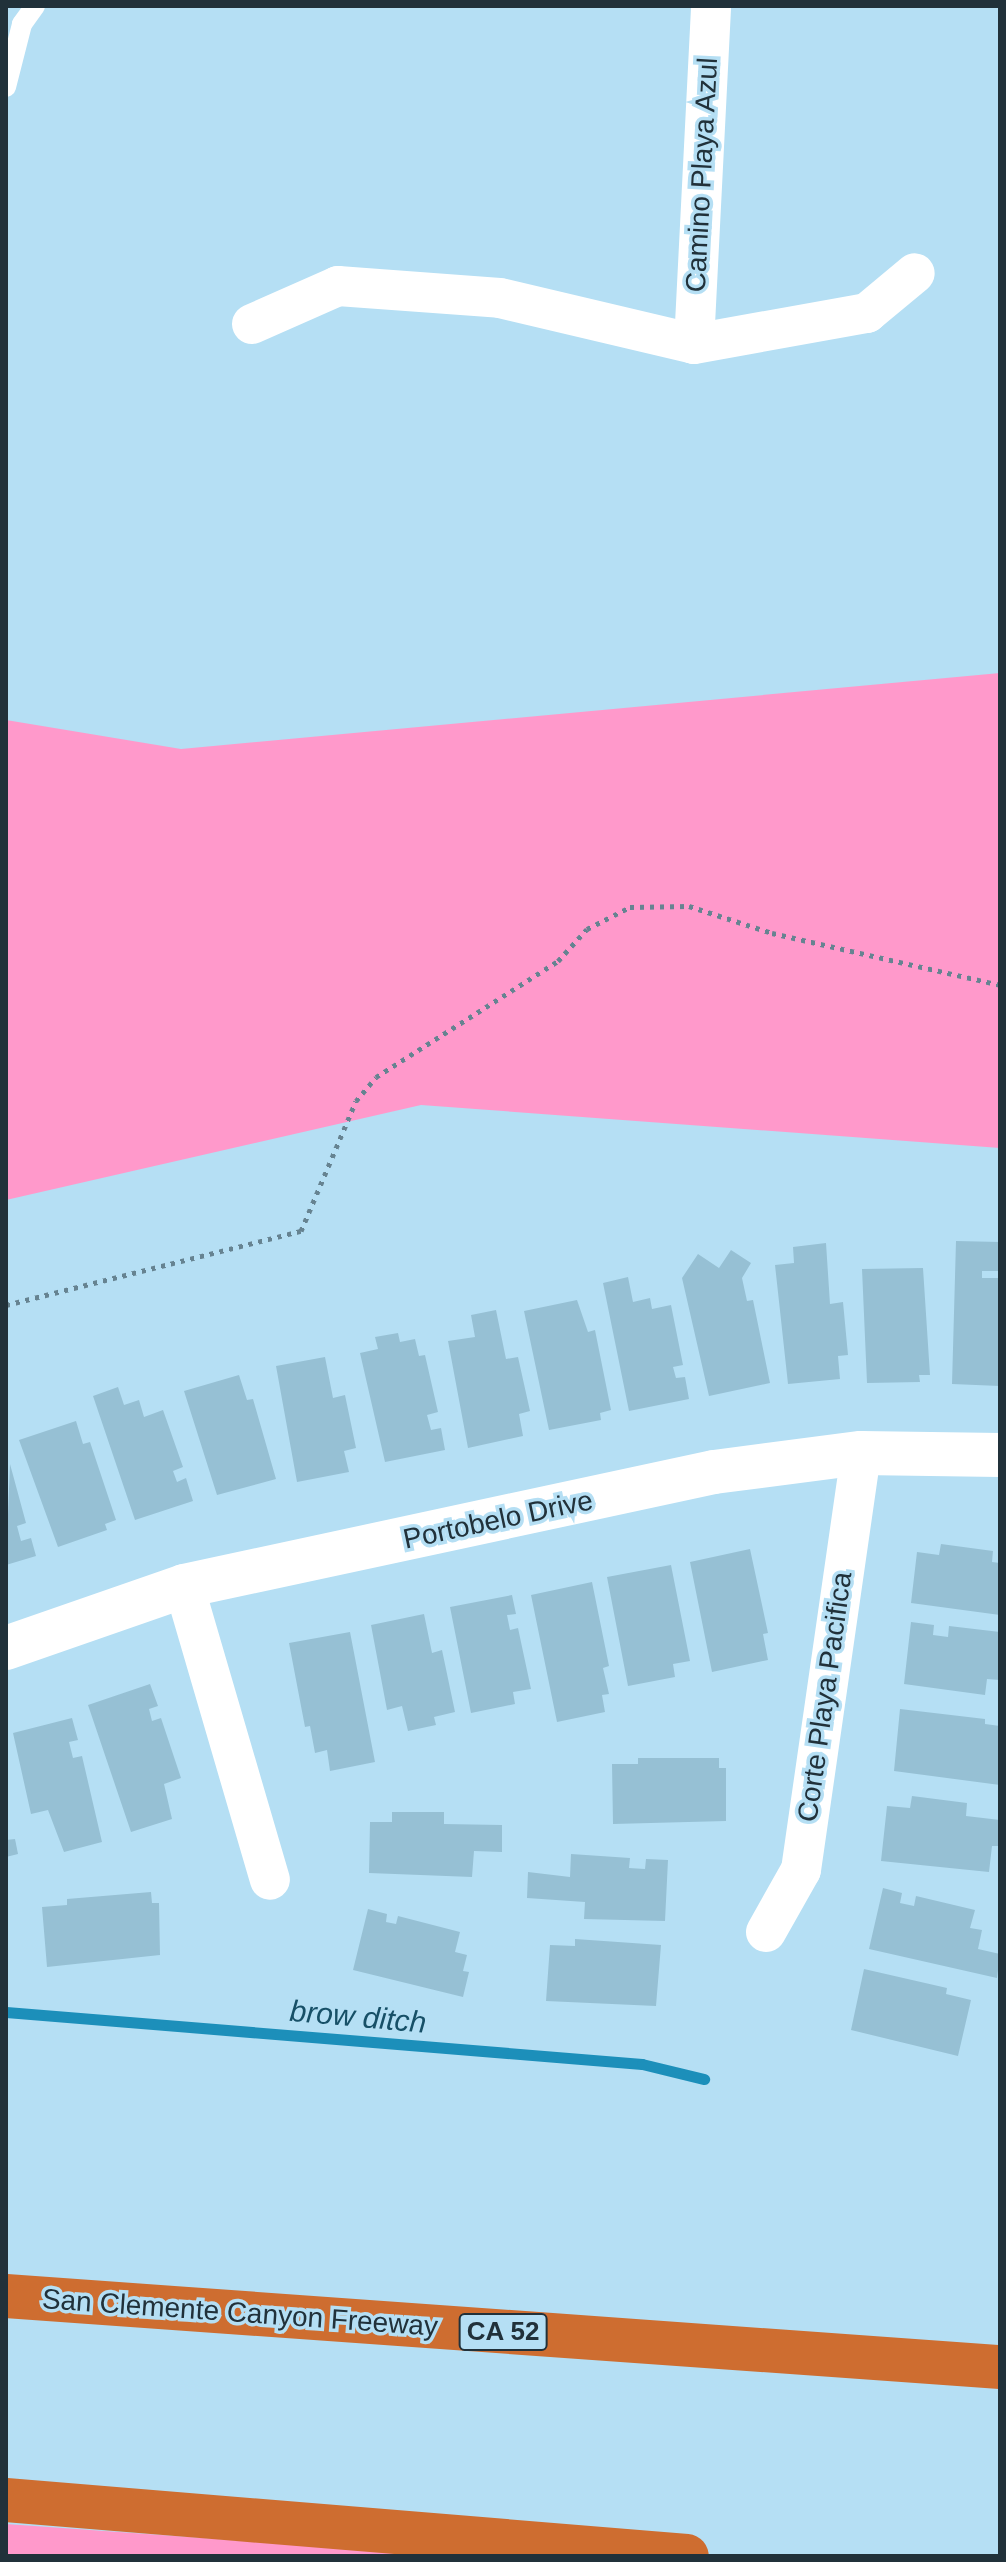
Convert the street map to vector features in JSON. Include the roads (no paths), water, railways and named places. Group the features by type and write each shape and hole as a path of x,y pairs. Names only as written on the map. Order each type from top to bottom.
{"highway":[{"name":"San Clemente Canyon Freeway","path":"6,2296 996,2366"},
{"path":"6,2500 687,2556"}],"street":[{"name":"Camino Playa Azul","path":"694,344 711,6"},
{"path":"252,324 338,286 500,298 694,344 867,313 915,273"},
{"name":"Portobelo Drive","path":"6,1648 184,1586 714,1472 861,1453 1000,1455"},
{"name":"Corte Playa Pacifica","path":"766,1932 801,1870 861,1453"},
{"path":"184,1586 270,1880"}],"lane":[{"path":"6,87 22,24 35,6"}],"waterway":[{"name":"brow ditch","path":"6,2012 642,2064 704,2079"}]}
